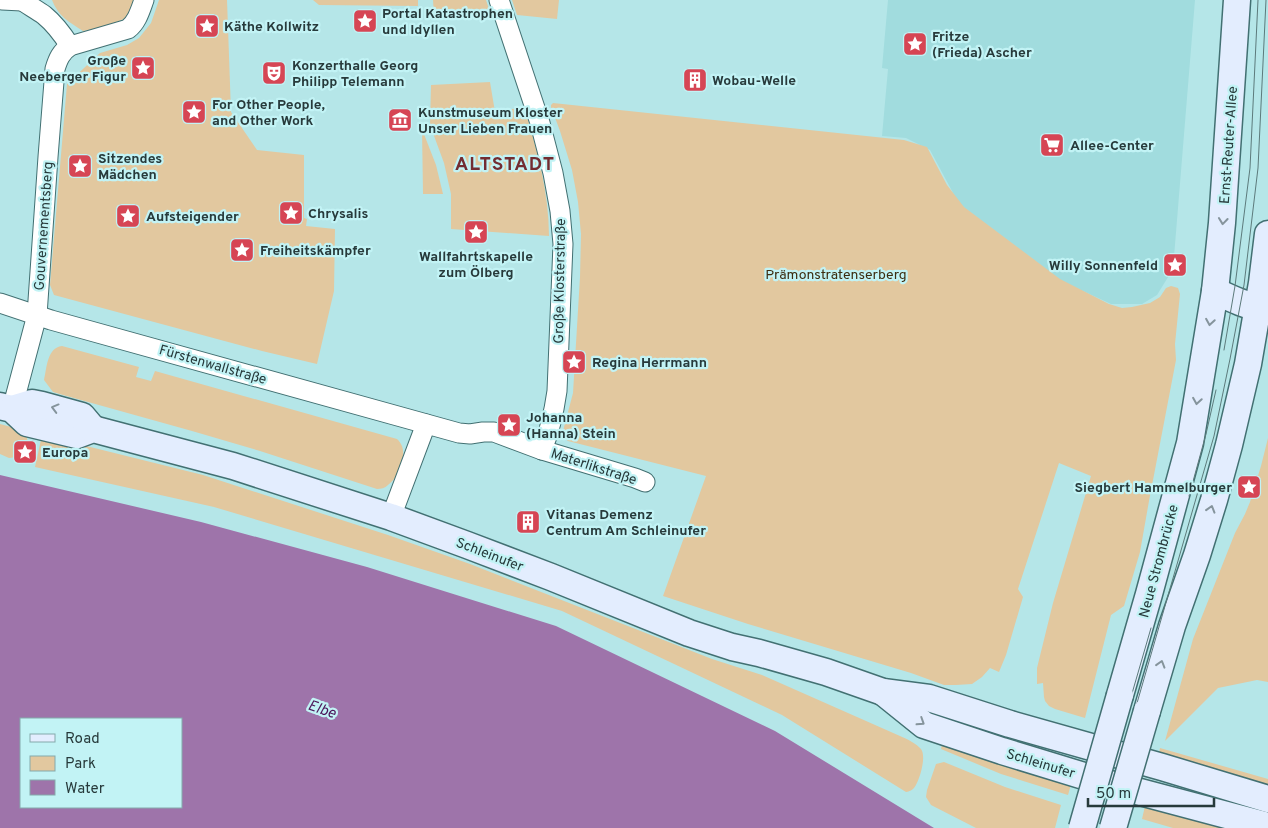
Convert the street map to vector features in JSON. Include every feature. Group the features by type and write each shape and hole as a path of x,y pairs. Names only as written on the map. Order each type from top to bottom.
{"main road":[{"name":"Ernst-Reuter-Allee","path":"1215,291 1223,214 1237,0"},
{"path":"1113,828 1172,626 1197,555 1222,473 1263,310 1268,234"},
{"path":"1215,291 1244,284 1265,283"},
{"path":"1215,291 1241,303 1263,310"},
{"name":"Neue Strombrücke","path":"1082,828 1150,594 1190,443 1215,291"},
{"name":"Schleinufer","path":"6,407 32,402 82,416 93,429 233,466 391,517 541,573 694,635 826,672 883,692 929,698 1010,724 1268,799"},
{"name":"Schleinufer","path":"883,692 929,727 1110,784 1268,826"}],"street":[{"path":"2,0 22,1 43,14 64,36 70,46 128,29 136,21 144,0"},
{"name":"Große Klosterstraße","path":"499,0 540,123 558,193 562,230 557,391 553,415 542,450"},
{"name":"Gouvernementsberg","path":"6,407 37,315 55,69 63,51 70,46"},
{"name":"Fürstenwallstraße","path":"0,304 459,433 494,432 542,450"},
{"path":"391,517 426,424"},
{"name":"Materlikstraße","path":"542,450 645,482"}],"shaded area":[{"name":"Allee-Center","path":"888,0 1195,0 1173,269 1157,295 1142,304 1111,304 1031,267 959,204 930,150 906,138 882,136 888,69 882,68"}],"green space":[{"path":"52,0 134,0 126,18 105,27 83,31 61,14 54,6"},
{"path":"159,0 227,0 231,112 257,150 304,155 304,218 307,219 306,226 335,229 334,291 317,364 54,295 50,285 67,84 100,53 127,45 139,38 151,23"},
{"path":"313,0 418,0 418,6 319,5"},
{"path":"433,0 486,0 491,15 434,16"},
{"path":"512,0 559,0 557,19 517,15"},
{"path":"490,82 495,112 524,107 545,187 549,236 451,229 451,194 444,163 430,125 431,85"},
{"name":"Prämonstratenserberg","path":"553,103 904,140 927,147 947,185 964,207 1060,279 1109,304 1122,308 1150,303 1160,297 1166,288 1171,286 1178,288 1180,294 1175,344 1176,360 1140,552 1124,606 1111,615 1085,718 1049,706 1045,701 1043,683 1037,684 1037,668 1053,603 1091,476 1059,463 1018,589 1023,597 1006,655 999,672 990,668 972,684 944,685 663,596 706,476 568,441 564,436 563,431 573,393 581,234 572,170 551,107"},
{"path":"422,129 436,165 443,194 423,194"},
{"path":"62,346 139,367 136,377 151,381 155,371 397,439 403,450 400,469 393,481 383,488 377,489 260,451 53,392 44,380 46,369 53,350"},
{"path":"0,424 26,431 29,451 28,459 9,458 0,454"},
{"path":"42,435 203,475 388,535 470,564 712,659 762,675 914,743 923,753 922,769 918,781 914,788 906,792 782,715 562,611 214,507 35,467"},
{"path":"1268,438 1268,682 1257,680 1218,688 1165,741 1193,639 1235,533 1250,502"},
{"path":"942,744 1072,781 1068,795 1001,774 941,749"},
{"path":"1160,748 1268,779 1268,788 1220,770 1159,753"},
{"path":"944,762 1005,787 1061,805 1055,828 976,828 931,805 926,797 927,790 936,764"},
{"path":"1145,806 1224,828 1173,828 1142,819"}],"water":[{"name":"Elbe","path":"0,475 201,522 367,567 556,626 775,731 934,828 0,828"}],"tram line":[{"path":"1224,350 1235,286 1250,168 1258,0"},
{"path":"1101,828 1214,436 1230,359 1244,285 1258,168 1266,0"},
{"path":"1189,496 1216,390"},
{"path":"1093,828 1151,628"}],"place":[{"name":"Portal Katastrophen und Idyllen","path":"365,21"},
{"name":"Käthe Kollwitz","path":"207,26"},
{"name":"Fritze (Frieda) Ascher","path":"915,44"},
{"name":"Große Neeberger Figur","path":"143,68"},
{"name":"Konzerthalle Georg Philipp Telemann","path":"274,73"},
{"name":"Wobau-Welle","path":"695,80"},
{"name":"For Other People, and Other Work","path":"194,112"},
{"name":"Kunstmuseum Kloster Unser Lieben Frauen","path":"400,120"},
{"name":"Allee-Center","path":"1052,145"},
{"name":"Sitzendes Mädchen","path":"80,166"},
{"name":"Chrysalis","path":"291,213"},
{"name":"Aufsteigender","path":"128,216"},
{"name":"Wallfahrtskapelle zum Ölberg","path":"476,232"},
{"name":"Freiheitskämpfer","path":"242,250"},
{"name":"Willy Sonnenfeld","path":"1175,265"},
{"name":"Regina Herrmann","path":"574,362"},
{"name":"Johanna (Hanna) Stein","path":"509,425"},
{"name":"Europa","path":"25,452"},
{"name":"Siegbert Hammelburger","path":"1249,487"},
{"name":"Vitanas Demenz Centrum Am Schleinufer","path":"528,522"}],"district":[{"name":"ALTSTADT","path":"505,163"}]}
